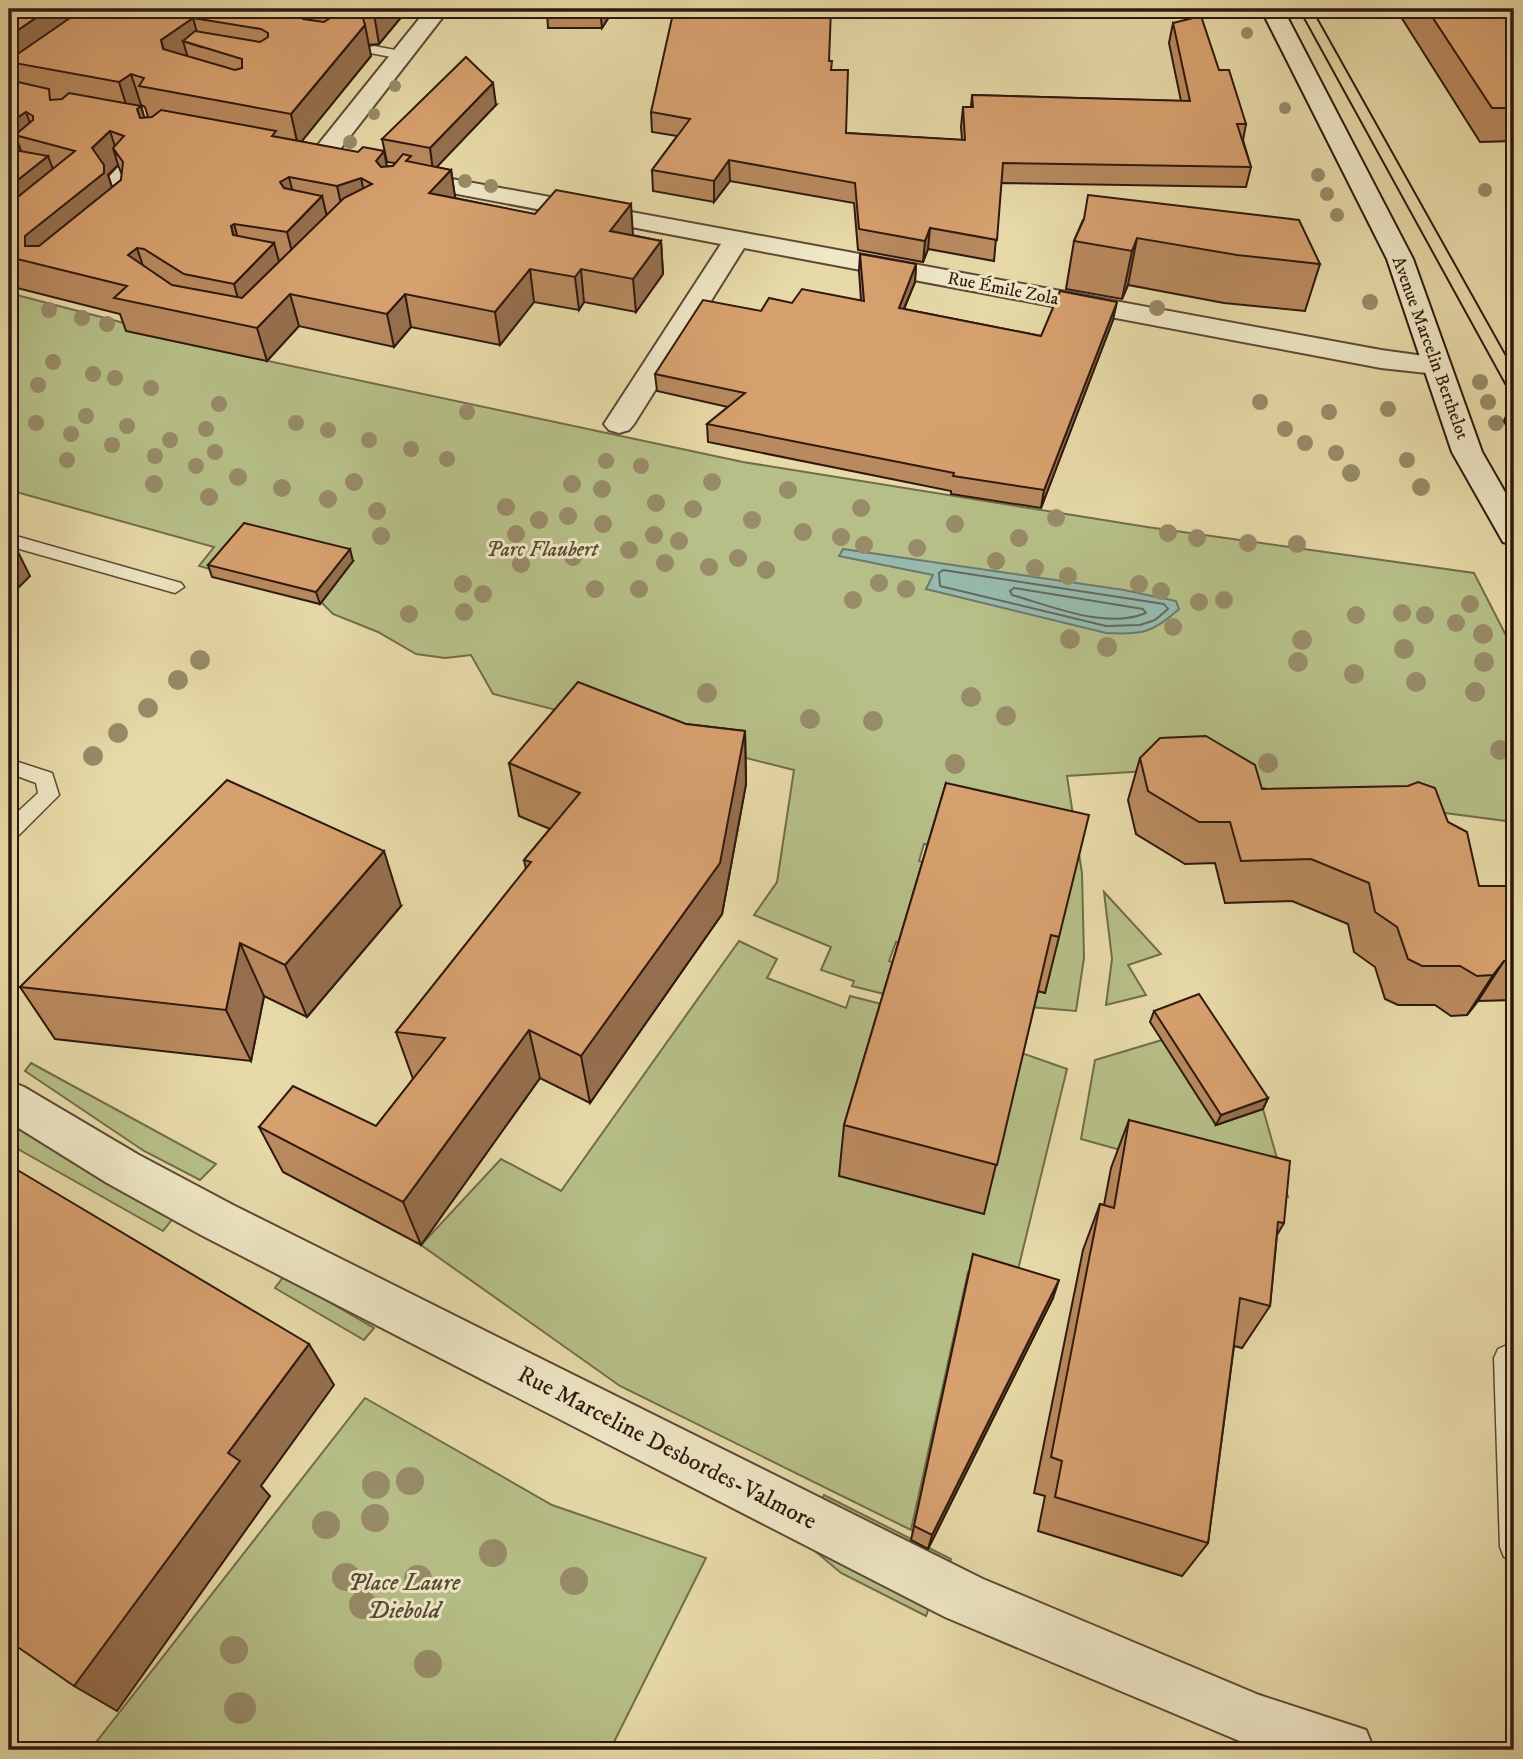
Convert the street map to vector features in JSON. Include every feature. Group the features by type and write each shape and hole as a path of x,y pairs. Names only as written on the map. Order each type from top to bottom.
{"street":[{"path":"293,156 330,163 402,55 438,9"},
{"name":"Avenue Marcelin Berthelot","path":"1272,9 1400,259 1467,452 1514,535"},
{"name":"Rue Émile Zola","path":"391,181 737,239 1381,359 1436,365"},
{"path":"619,424 737,239"},
{"name":"Rue Marceline Desbordes-Valmore","path":"9,1100 123,1169 217,1220 964,1598 1258,1722 1346,1750"}],"lane":[{"path":"374,50 402,55"},
{"path":"115,215 125,207 125,196 113,180 125,167"},
{"path":"9,540 175,587"},
{"path":"9,766 45,778 49,795 9,831"},
{"path":"1507,1358 1514,1547"}],"green space":[{"name":"Parc Flaubert","path":"9,293 132,325 127,331 743,462 1147,527 1474,573 1514,651 1514,822 1292,793 1164,770 1067,776 1082,873 1084,958 1076,1011 1030,1007 1033,990 1045,993 1050,973 936,846 924,844 919,861 931,864 907,944 896,942 889,961 901,964 892,996 852,986 854,981 821,970 831,947 754,915 777,882 794,770 493,694 471,655 445,658 416,654 378,632 333,614 318,599 199,566 214,547 9,490"},
{"path":"1104,892 1161,954 1128,965 1146,995 1106,1005 1112,959"},
{"path":"739,941 777,959 767,978 846,1008 850,996 889,1006 1067,1069 1014,1286 968,1272 911,1530 620,1386 421,1245 501,1159 561,1191"},
{"path":"1162,1040 1216,1125 1263,1109 1288,1197 1081,1139 1095,1060"},
{"path":"31,1063 216,1164 200,1180 144,1151 25,1071"},
{"path":"9,1113 104,1181 174,1217 163,1231 9,1144"},
{"path":"284,1276 374,1328 364,1340 275,1288"},
{"name":"Place Laure Diebold","path":"365,1398 552,1505 706,1558 610,1750 90,1750"},
{"path":"824,1495 951,1559 947,1574 818,1508"},
{"path":"796,1535 929,1607 926,1616 841,1573"}],"water":[{"path":"843,549 1124,590 1176,601 1179,609 1162,623 1146,631 1106,633 926,589 933,575 839,556"}],"building":[{"path":"9,9 49,9 9,36"},
{"path":"83,9 305,9 299,13 303,19 324,22 333,16 313,9 378,9 374,14 362,15 365,25 291,114 139,86 144,78 131,74 119,82 9,60","holes":["193,18 261,29 268,33 268,37 260,42 195,31 183,41 242,59 242,68 235,70 163,49 161,40"]},
{"path":"674,9 831,9 831,70 848,70 846,133 965,140 963,107 973,107 972,95 1190,101 1173,23 1201,16 1219,70 1229,70 1246,124 1237,124 1251,167 1003,163 997,240 930,228 925,241 859,229 855,183 729,160 714,181 652,170 690,119 651,112"},
{"path":"1427,9 1514,9 1514,108 1492,108"},
{"path":"466,57 493,83 430,148 382,139"},
{"path":"9,80 49,89 50,100 62,99 69,93 141,106 137,109 140,118 152,117 161,110 276,131 272,136 358,152 363,147 384,151 376,161 381,167 393,166 403,154 411,156 406,161 451,170 429,193 535,214 556,190 631,204 610,231 661,241 633,279 581,269 575,277 530,269 495,312 405,294 387,314 290,294 257,328 114,298 127,286 9,257 9,204 75,151 15,135 33,120 33,116 26,112 9,123","holes":["110,131 124,136 113,148 123,162 121,180 39,246 25,246 25,236 104,173 104,165 92,148","289,177 337,186 361,178 372,184 344,198 242,298 172,285 128,255 137,248 144,249 184,274 234,284 274,243 233,235 231,226 234,224 287,232 322,196 284,188 280,182"]},
{"path":"9,149 48,156 9,187"},
{"path":"1088,195 1299,220 1320,264 1237,255 1137,238 1132,251 1074,241 1084,219"},
{"path":"860,254 916,264 899,308 1041,336 1060,291 1117,302 1044,490 953,476 954,473 707,424 745,393 655,374 703,300 761,311 769,298 792,303 802,289 864,301"},
{"path":"244,523 350,549 316,592 208,565"},
{"path":"578,682 686,724 745,731 720,863 581,1056 529,1030 403,1202 259,1127 293,1086 376,1126 445,1038 396,1032 531,862 524,860 580,793 509,763"},
{"path":"1206,736 1255,765 1262,789 1408,786 1418,782 1435,788 1448,822 1467,832 1479,886 1514,886 1514,961 1504,961 1493,975 1477,976 1460,966 1422,966 1408,959 1397,927 1375,912 1369,883 1311,859 1241,861 1230,822 1199,822 1148,791 1140,758 1160,738"},
{"path":"227,780 384,851 285,965 240,943 226,1010 20,987"},
{"path":"946,783 1089,815 1059,937 1051,935 997,1165 844,1125"},
{"path":"1199,994 1268,1098 1221,1115 1154,1011"},
{"path":"1129,1120 1290,1161 1284,1223 1278,1222 1270,1306 1240,1298 1208,1543 1055,1497 1062,1461 1051,1457 1089,1259 1100,1204 1114,1208"},
{"path":"9,1165 309,1344 228,1453 240,1461 74,1686 9,1641"},
{"path":"973,1254 1059,1280 932,1535 914,1526"}],"tram line":[{"path":"1299,9 1514,400"},
{"path":"1312,9 1514,370"}]}
